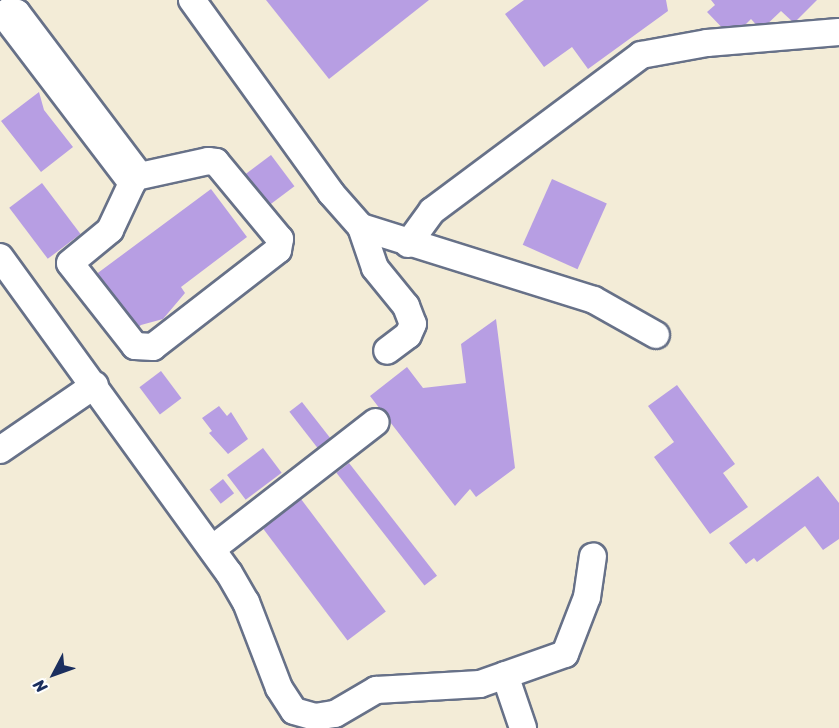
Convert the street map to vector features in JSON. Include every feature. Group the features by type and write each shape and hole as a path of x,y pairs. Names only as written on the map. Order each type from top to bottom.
{"street":[{"path":"192,0 331,193 361,227 375,268 406,306 413,324 408,335 387,351"},
{"path":"5,5 17,13 140,176 216,162 280,239 278,250 153,347 135,346 70,263 110,230 132,183 8,20 5,5"},
{"path":"408,244 432,211 641,55 707,43 839,32"},
{"path":"361,227 408,244 594,300 657,335"},
{"path":"0,257 212,549 246,602 279,688 294,711 322,722 376,690 480,684 565,654 587,597 593,556"},
{"path":"0,450 94,385"},
{"path":"212,549 376,422"},
{"path":"505,675 523,728"}],"building":[{"path":"266,0 429,0 329,79"},
{"path":"524,0 666,0 668,11 588,69 572,47 544,67 505,14"},
{"path":"711,0 817,0 794,23 781,11 761,30 751,19 732,38 707,12 715,5"},
{"path":"39,92 44,110 73,147 41,172 1,121"},
{"path":"271,155 294,186 264,209 241,178"},
{"path":"552,179 607,203 578,269 523,245"},
{"path":"42,183 81,234 48,259 9,208"},
{"path":"211,189 247,237 181,287 185,293 163,319 141,325 132,332 91,278"},
{"path":"496,319 515,468 476,497 470,489 455,506 370,396 407,367 423,388 466,383 461,344"},
{"path":"161,371 181,398 160,414 139,387"},
{"path":"677,385 735,464 723,473 748,507 710,534 654,457 674,442 648,406"},
{"path":"302,402 332,441 320,450 289,412"},
{"path":"219,406 227,416 231,412 248,439 228,454 209,433 212,431 202,418"},
{"path":"263,448 282,473 246,500 227,475"},
{"path":"349,463 437,576 424,586 336,473"},
{"path":"818,476 839,503 839,539 823,550 805,526 757,562 754,558 746,564 729,543"},
{"path":"223,479 234,493 221,504 210,489"},
{"path":"301,499 386,612 348,640 263,528"}]}
